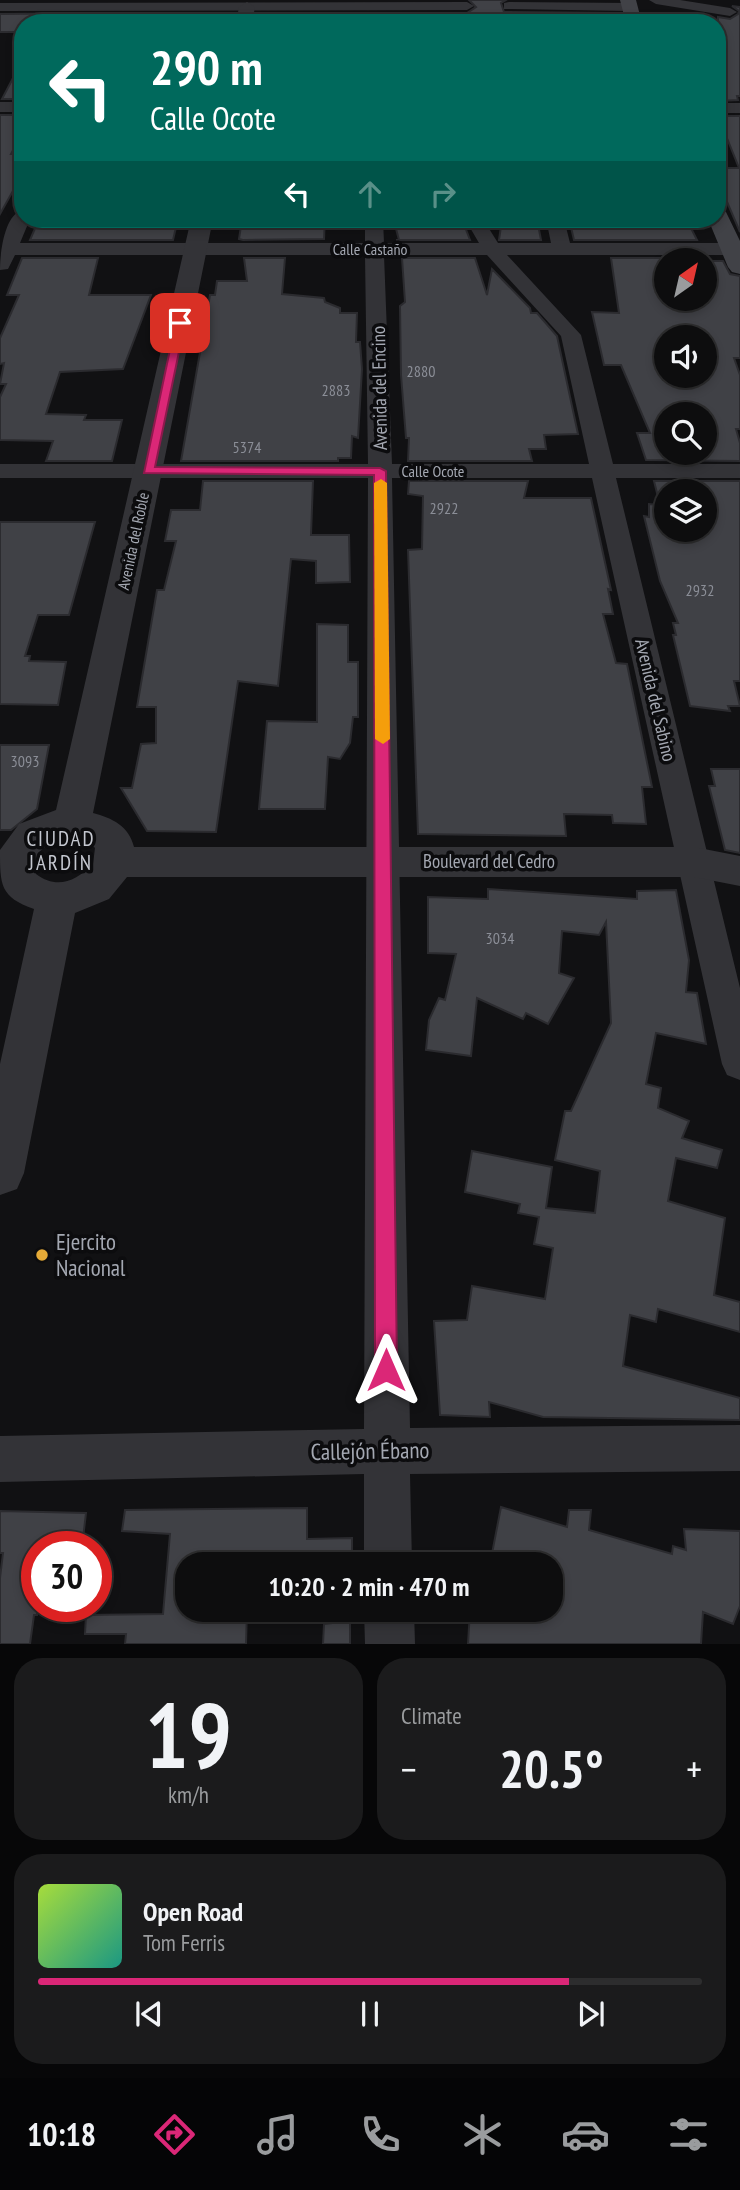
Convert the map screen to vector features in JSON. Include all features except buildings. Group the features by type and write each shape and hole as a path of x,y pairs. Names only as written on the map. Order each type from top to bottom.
{"main road":[{"path":"724,228 737,255"}],"street":[{"path":"656,0 730,12"},
{"path":"0,6 115,3 247,10 410,4 467,6"},
{"path":"508,3 628,3"},
{"path":"0,268 4,249 16,228"},
{"name":"Avenida del Roble","path":"72,822 200,228"},
{"name":"Avenida del Encino","path":"375,228 384,861 388,1552"},
{"path":"479,228 492,249"},
{"path":"557,228 562,249"},
{"name":"Calle Castaño","path":"4,249 562,249 737,255"},
{"name":"Avenida del Sabino","path":"492,249 571,335 740,1064"},
{"name":"Calle Ocote","path":"0,471 740,471"},
{"path":"72,822 102,829 112,838 117,850 117,863 109,877 95,889 77,897 57,899 38,896 23,888 7,860 29,838 57,824 72,822"},
{"name":"Boulevard del Cedro","path":"117,863 694,862 740,871"},
{"path":"0,1173 57,899"},
{"name":"Callejón Ébano","path":"0,1459 386,1451 740,1448"},
{"path":"389,1622 390,1644"}],"slow traffic":[{"path":"381,483 383,739"}],"place":[{"name":"Ejercito Nacional","path":"42,1255"}],"district":[{"name":"CIUDAD JARDÍN","path":"61,851"}],"route":[{"path":"180,323 148,470 380,471 386,1370"}]}
